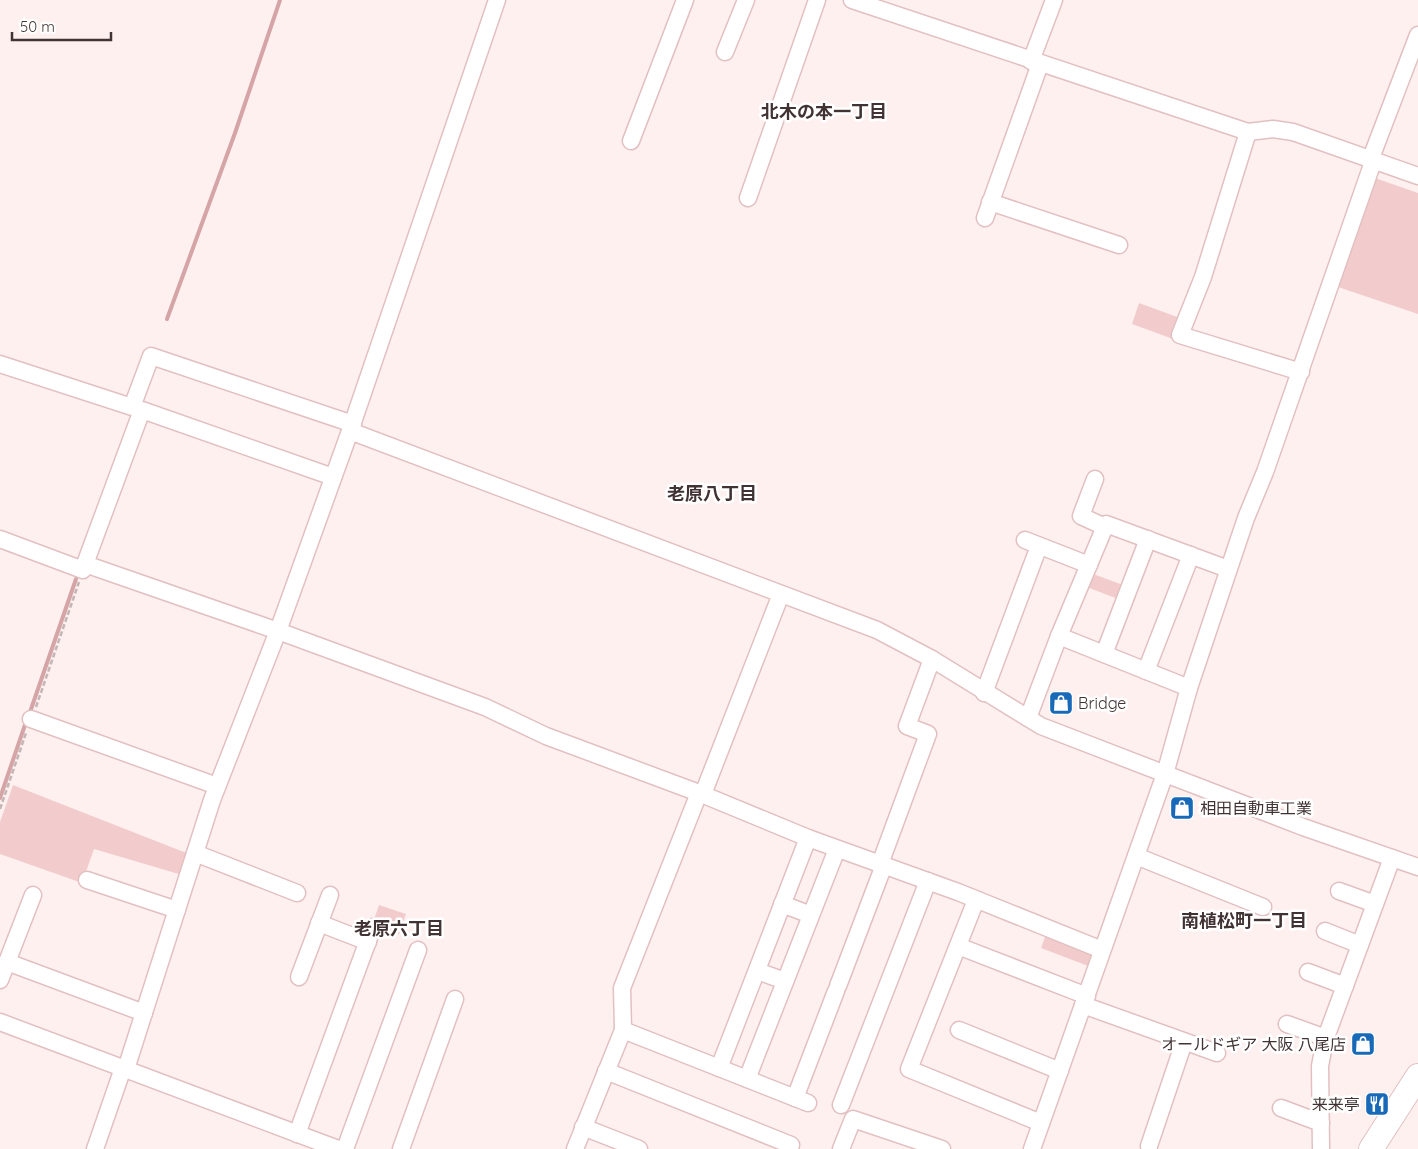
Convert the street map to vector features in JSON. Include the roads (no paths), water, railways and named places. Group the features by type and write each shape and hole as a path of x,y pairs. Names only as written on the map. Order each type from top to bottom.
{"highway":[{"path":"1371,1149 1418,1076"}],"street":[{"path":"94,1149 144,1013 217,786 278,631 352,428 497,0"},
{"path":"631,141 685,0"},
{"path":"725,52 746,0"},
{"path":"748,198 817,0"},
{"path":"852,0 1248,132 1273,129 1293,132 1418,176"},
{"path":"985,218 1054,0"},
{"path":"1032,1149 1165,774 1189,688 1228,569 1301,372 1373,159 1418,35"},
{"path":"1248,132 1203,277 1180,335 1301,372"},
{"path":"990,202 1119,245"},
{"path":"0,364 132,407 151,356 352,428 877,630 932,659 984,693 1041,726 1303,827 1418,867"},
{"path":"334,477 142,410 85,564 278,631 485,707 546,736 701,793 808,838 928,881 1102,950"},
{"path":"1095,479 1082,516 1105,527"},
{"path":"1028,718 1059,636 1106,524 1228,569"},
{"path":"0,539 83,570"},
{"path":"1104,654 1148,539"},
{"path":"984,693 1032,543 1089,565"},
{"path":"1146,671 1190,555"},
{"path":"575,1149 623,1030 622,988 781,594"},
{"path":"1059,636 1189,688"},
{"path":"623,1030 802,1101 837,989 928,734 907,726 932,659"},
{"path":"31,719 217,786"},
{"path":"719,1068 808,838"},
{"path":"747,1079 837,849"},
{"path":"195,853 297,894"},
{"path":"1136,856 1263,907"},
{"path":"1321,1149 1320,1066 1326,1038 1392,858"},
{"path":"87,880 177,910"},
{"path":"841,1106 928,881"},
{"path":"1339,891 1375,904"},
{"path":"0,980 32,895"},
{"path":"299,976 330,895"},
{"path":"976,900 909,1069 1041,1123"},
{"path":"782,904 811,915"},
{"path":"297,1134 370,935 319,923"},
{"path":"1324,931 1360,945"},
{"path":"958,946 1184,1042 1216,1053"},
{"path":"345,1149 418,950"},
{"path":"7,962 144,1013"},
{"path":"757,970 785,981"},
{"path":"1308,972 1345,986"},
{"path":"401,1149 455,999"},
{"path":"0,1022 329,1147"},
{"path":"1288,1024 1326,1038"},
{"path":"959,1030 1060,1071"},
{"path":"1149,1146 1184,1042"},
{"path":"606,1071 790,1144"},
{"path":"1281,1108 1321,1123"},
{"path":"842,1149 852,1119 933,1148"},
{"path":"584,1127 637,1149"}],"waterway":[{"path":"167,319 235,133 280,0"},
{"path":"29,715 76,579"},
{"path":"0,798 26,722"}],"place":[{"name":"Bridge","path":"1061,703"},
{"name":"相田自動車工業","path":"1182,808"},
{"name":"オールドギア 大阪 八尾店","path":"1363,1044"},
{"name":"来来亭","path":"1377,1104"}],"district":[{"name":"北木の本一丁目","path":"824,112"},
{"name":"老原八丁目","path":"712,494"},
{"name":"南植松町一丁目","path":"1244,921"},
{"name":"老原六丁目","path":"399,929"}]}
